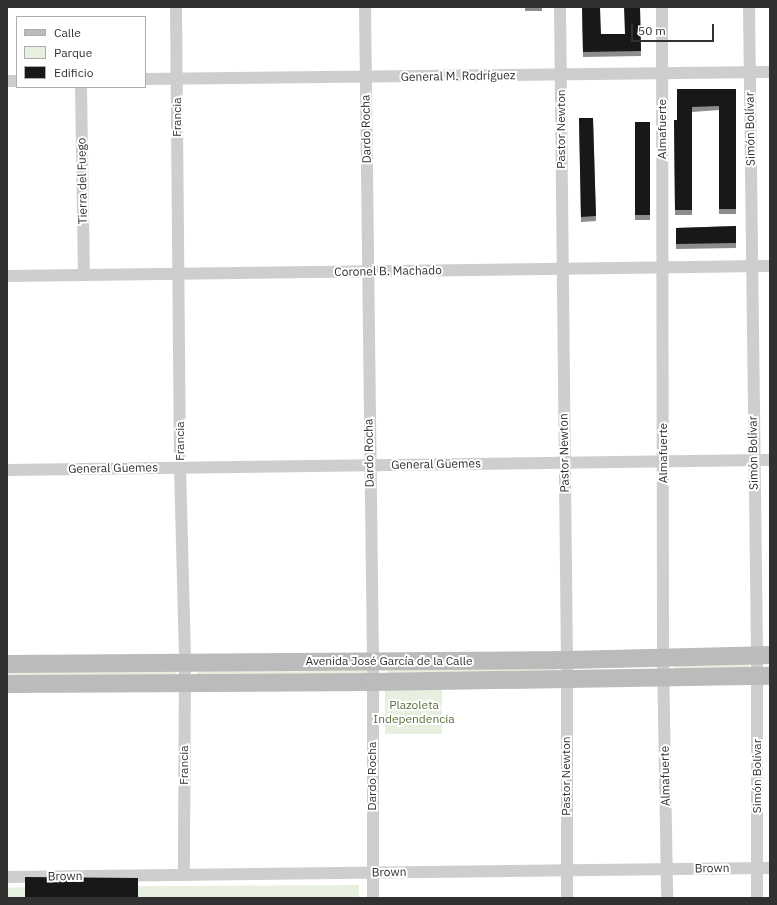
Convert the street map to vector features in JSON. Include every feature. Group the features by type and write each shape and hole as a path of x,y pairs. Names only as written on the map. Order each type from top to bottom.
{"main road":[{"name":"Avenida José García de la Calle","path":"7,664 185,661 567,660 764,655"},
{"name":"Avenida José García de la Calle","path":"7,684 567,680 764,676"}],"street":[{"name":"Francia","path":"176,7 180,467 185,661 184,875"},
{"name":"Dardo Rocha","path":"365,7 369,465 373,661 373,898"},
{"name":"Pastor Newton","path":"560,7 567,660 567,898"},
{"name":"Almafuerte","path":"662,7 663,677 667,898"},
{"name":"Simón Bolívar","path":"749,7 753,460 764,655 757,898"},
{"name":"General M. Rodríguez","path":"146,79 770,72"},
{"name":"Tierra del Fuego","path":"80,88 84,275"},
{"name":"Coronel B. Machado","path":"7,276 770,266"},
{"name":"General Güemes","path":"7,470 770,460"},
{"name":"Brown","path":"7,877 770,868"}],"green space":[{"path":"750,661 750,672 675,673 675,662"},
{"path":"176,665 176,676 7,679 7,668"},
{"path":"388,665 558,665 558,675 388,675"},
{"path":"197,666 366,666 367,676 197,677"},
{"name":"Plazoleta Independencia","path":"385,690 442,690 442,734 385,734"},
{"path":"359,885 359,898 7,898 7,888 25,887"}],"building":[{"path":"582,7 600,7 601,34 625,34 624,7 640,7 641,51 583,52"},
{"path":"677,89 736,89 736,209 719,209 719,106 692,107 692,210 675,210 674,120 677,120"},
{"path":"579,118 593,118 596,216 581,217"},
{"path":"635,122 650,122 650,215 635,215"},
{"path":"736,226 736,243 676,244 676,228"},
{"path":"25,877 138,878 138,898 25,898"}]}
